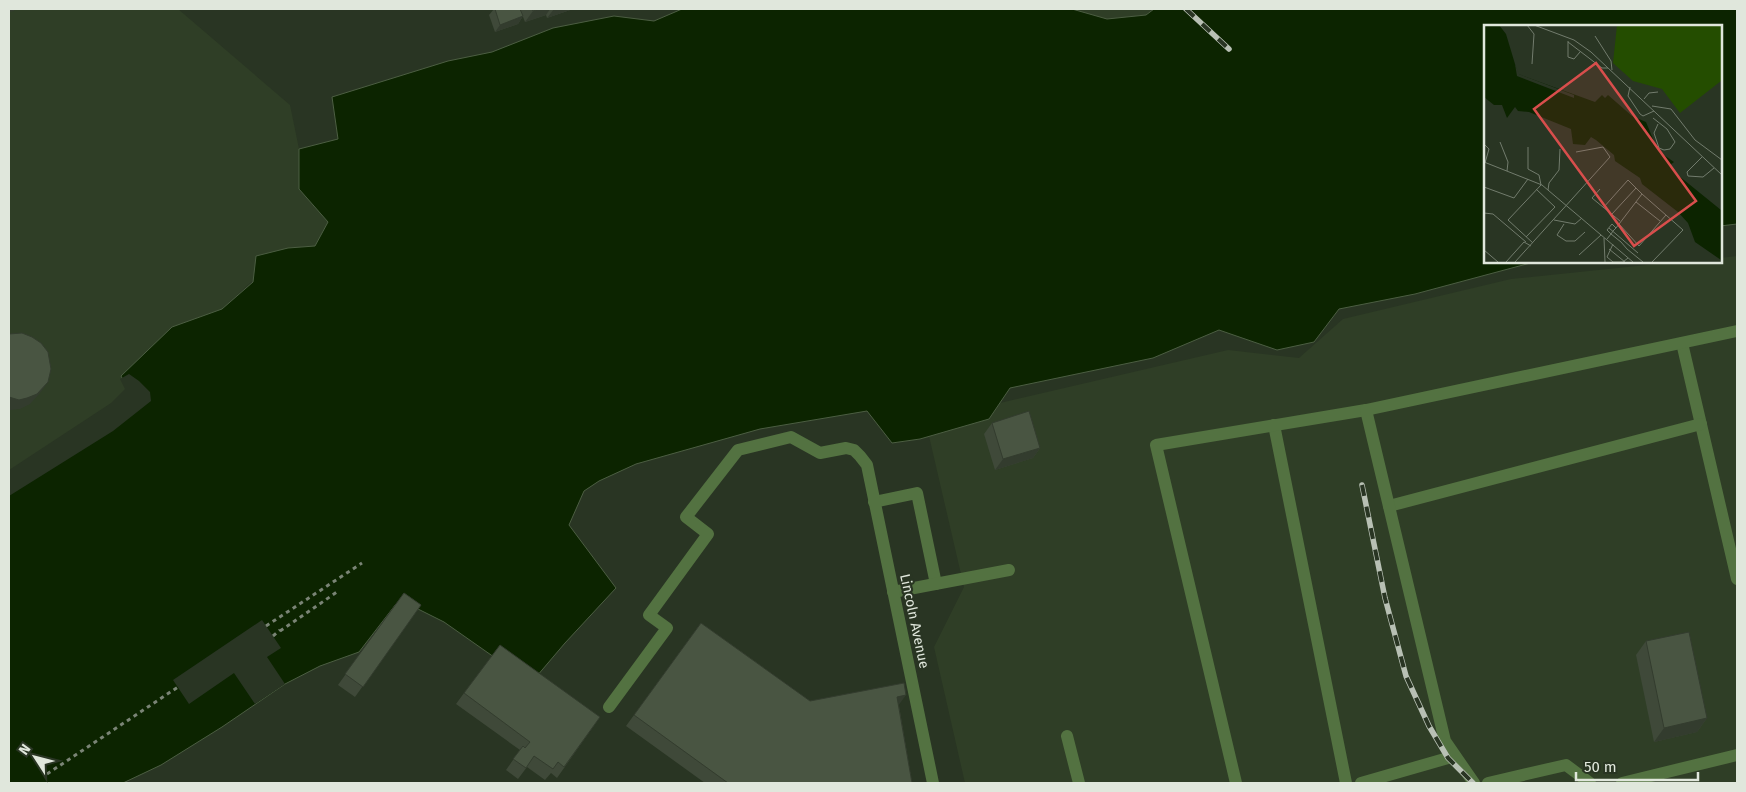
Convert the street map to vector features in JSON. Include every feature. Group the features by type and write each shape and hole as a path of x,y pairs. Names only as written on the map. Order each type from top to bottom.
{"street":[{"path":"1236,783 1156,445 1366,410 1737,331"},
{"path":"1682,343 1737,578"},
{"path":"1366,410 1445,741 1474,783"},
{"path":"1389,506 1701,424"},
{"path":"1274,425 1346,783"},
{"name":"Lincoln Avenue","path":"609,707 667,628 649,615 708,534 686,517 738,450 791,437 820,453 846,448 854,450 867,466 933,783"},
{"path":"874,502 917,492 936,584"},
{"path":"893,592 1009,570"},
{"path":"1067,736 1078,783"},
{"path":"1360,783 1455,756"},
{"path":"1622,783 1737,756"},
{"path":"1488,783 1566,765 1590,783"}],"path":[{"path":"266,626 362,563"},
{"path":"280,631 337,592"},
{"path":"273,636 300,617"},
{"path":"47,774 178,687"}],"shaded area":[{"path":"9,9 178,9 290,105 299,149 299,189 328,222 315,246 288,248 222,309 172,327 128,389 112,405 9,473"},
{"path":"682,9 1072,9 1107,19 1146,15 1154,9 1737,9 1737,224 1721,226 1721,25 1484,25 1484,262 1534,262 1415,294 1339,309 1314,342 1277,350 1219,330 1153,358 1010,388 989,419 920,439 892,443 867,411 760,429 636,464 599,481 584,491 569,525 616,588 531,683 444,622 418,609 396,604 359,652 320,666 285,684 222,727 161,765 123,783 9,783 9,473 112,405 128,389 121,376 172,327 222,309 253,282 256,256 288,248 315,246 328,222 299,189 299,149 338,139 332,97 448,61 492,52 553,28 614,16 654,21"},
{"path":"1072,9 1154,9 1146,15 1107,19"},
{"path":"1737,256 1737,783 965,783 934,647 964,587 929,436 989,419 1000,403 1228,350 1299,358 1343,319 1511,279 1675,262 1721,262 1721,258"}],"pier":[{"path":"129,374 150,392 151,401 113,431 9,496 9,470 111,403 125,389 120,379"},
{"path":"262,620 281,648 267,657 285,684 255,704 234,673 189,704 173,680"}],"building":[{"path":"495,9 520,9 523,16 500,25"},
{"path":"22,333 41,343 48,352 51,369 48,382 37,394 19,400 9,397 9,334"},
{"path":"1029,411 1040,448 1003,459 992,423"},
{"path":"404,593 421,605 363,687 345,674"},
{"path":"701,623 810,701 904,683 906,695 897,697 912,783 728,783 634,715"},
{"path":"1689,632 1707,718 1664,728 1646,641"},
{"path":"500,645 600,717 564,767 558,762 553,769 534,756 526,768 513,759 523,746 525,748 530,742 464,693"}],"railway":[{"path":"1186,9 1229,49"},
{"path":"1362,485 1385,598 1406,676 1429,726 1448,758 1473,783"}]}
